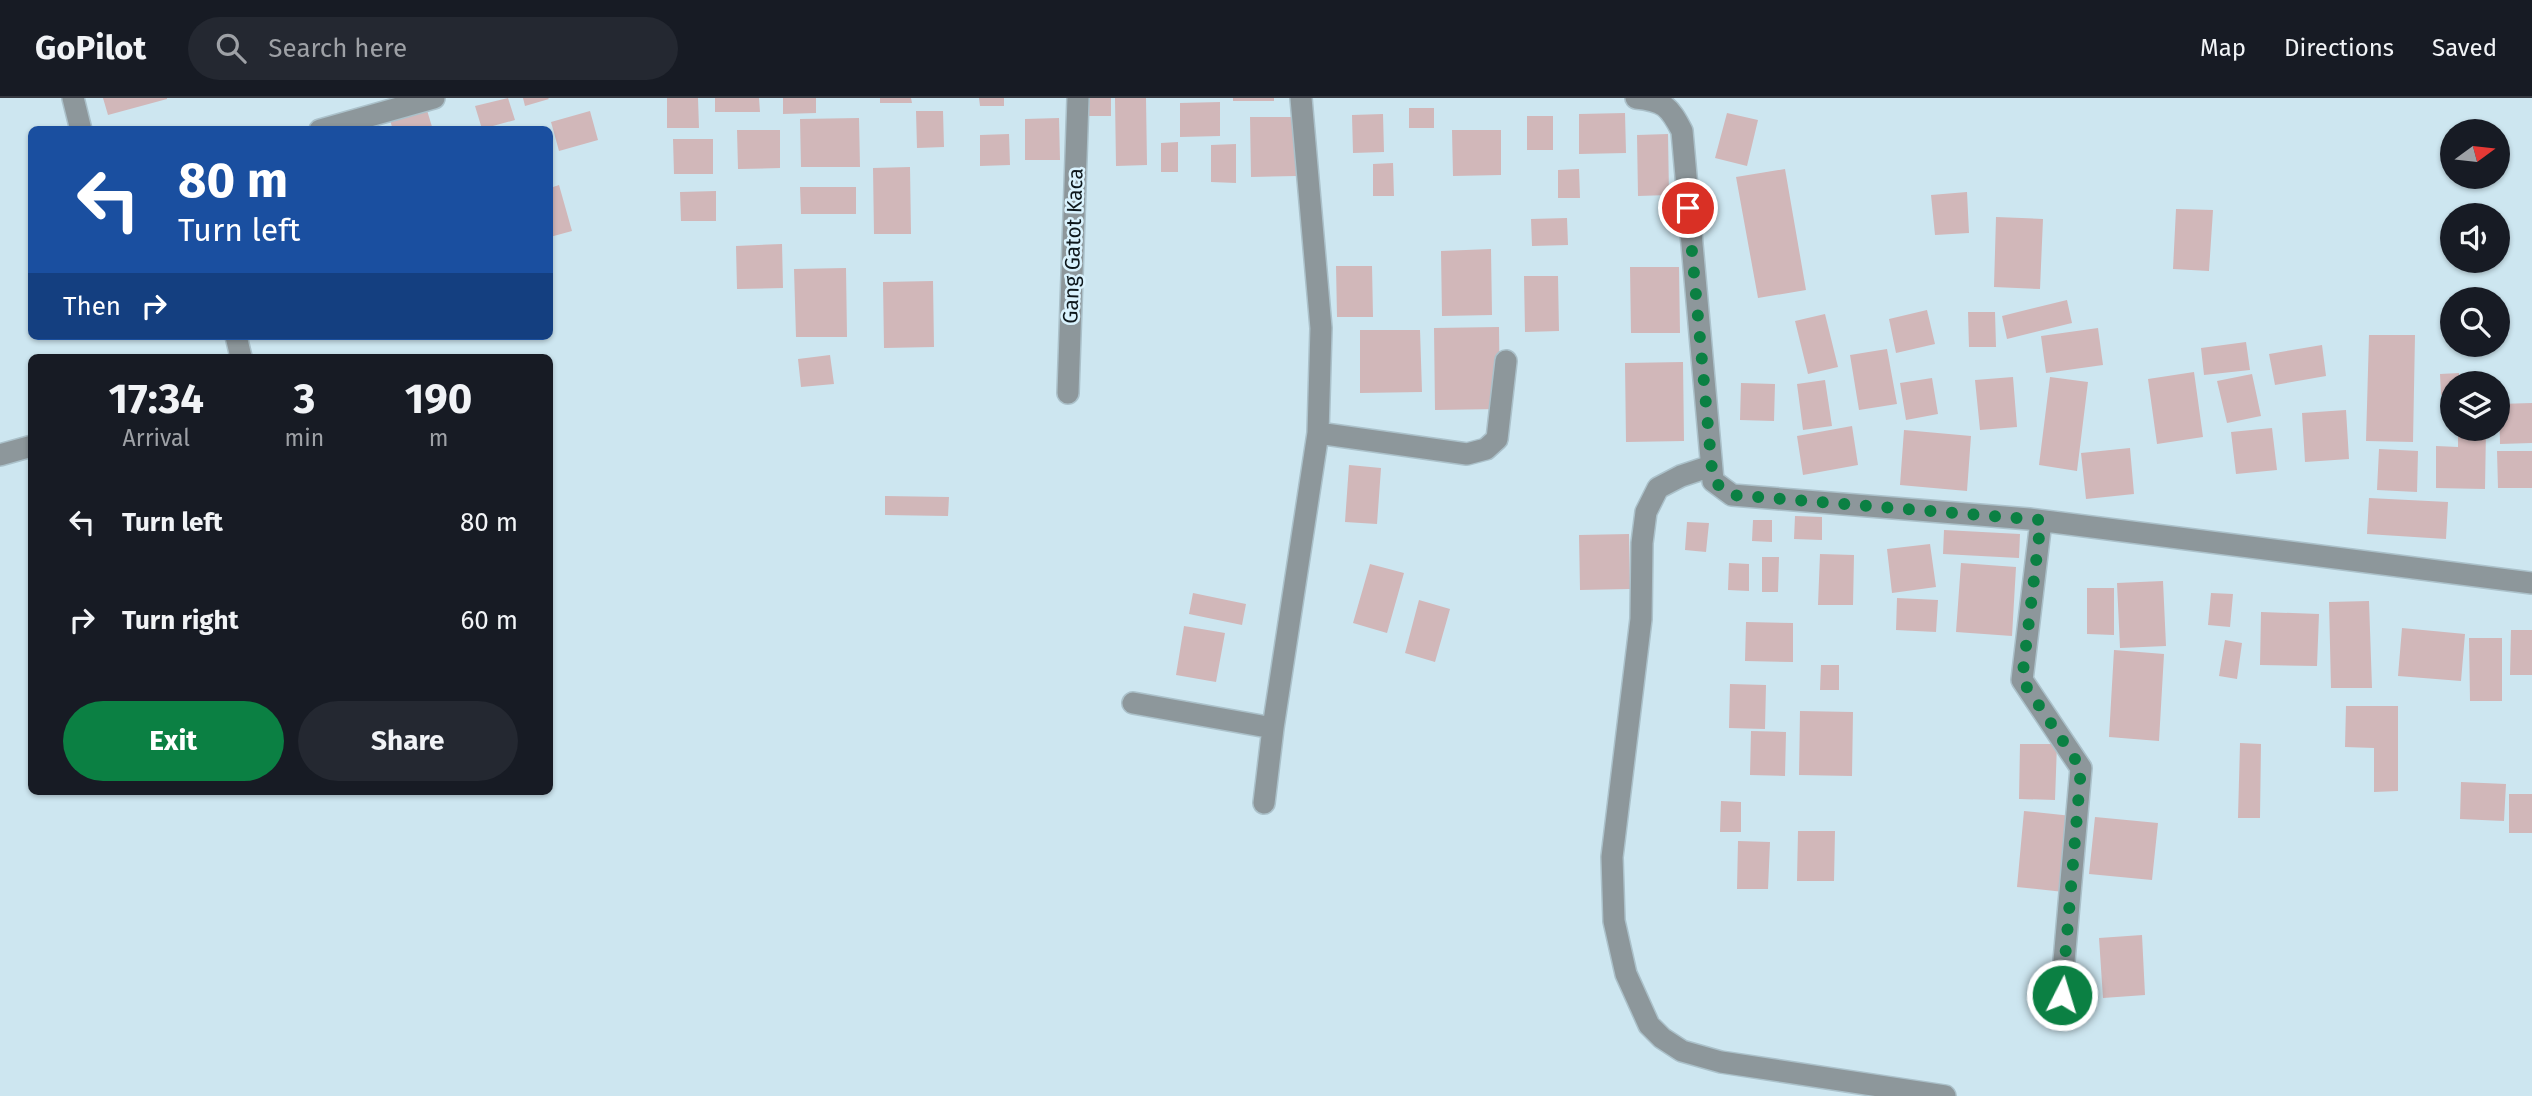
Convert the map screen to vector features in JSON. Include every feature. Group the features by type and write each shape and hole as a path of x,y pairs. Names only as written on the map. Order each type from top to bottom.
{"street":[{"path":"73,98 79,126"},
{"path":"334,126 434,98"},
{"name":"Gang Gatot Kaca","path":"1068,393 1077,98"},
{"path":"1264,803 1318,433 1321,328 1301,98"},
{"path":"1636,98 1654,100 1671,110 1682,131 1713,481 1732,495 2041,520 2532,583"},
{"path":"1318,433 1468,454 1486,449 1497,439 1506,361"},
{"path":"0,455 28,447"},
{"path":"1711,466 1681,476 1658,488 1646,512 1641,619 1612,857 1614,921 1626,974 1649,1025 1662,1038 1682,1051 1721,1062 1945,1096"},
{"path":"2041,520 2022,680 2081,768 2062,995"},
{"path":"1133,703 1273,728"}],"building":[{"path":"103,98 167,98 167,99 108,115"},
{"path":"508,98 515,120 481,126 475,106"},
{"path":"523,98 548,98 549,99 525,106"},
{"path":"667,98 698,98 699,128 667,128"},
{"path":"715,98 759,98 760,112 715,112"},
{"path":"783,98 816,98 816,113 783,114"},
{"path":"880,98 911,98 912,103 880,103"},
{"path":"979,98 1004,98 1004,106 980,106"},
{"path":"1084,98 1111,98 1111,116 1084,116"},
{"path":"1115,98 1146,98 1147,165 1116,166"},
{"path":"1233,98 1274,98 1274,101 1233,101"},
{"path":"1220,102 1220,136 1180,137 1180,103"},
{"path":"426,107 432,126 392,126 389,117"},
{"path":"1409,108 1434,108 1434,128 1409,128"},
{"path":"590,111 598,140 559,151 551,122"},
{"path":"916,111 943,111 944,147 917,148"},
{"path":"1625,113 1626,153 1579,154 1579,114"},
{"path":"1727,113 1758,120 1747,166 1715,158"},
{"path":"1383,114 1384,152 1353,153 1352,115"},
{"path":"1527,116 1553,116 1553,150 1527,150"},
{"path":"1250,117 1294,117 1296,176 1251,177"},
{"path":"859,118 860,167 801,167 800,119"},
{"path":"1059,118 1060,160 1025,160 1025,119"},
{"path":"737,130 780,130 780,168 738,169"},
{"path":"1452,130 1501,130 1501,175 1453,176"},
{"path":"1009,134 1010,165 980,166 980,135"},
{"path":"1668,134 1669,195 1638,196 1637,135"},
{"path":"673,139 713,139 713,174 674,174"},
{"path":"1178,142 1178,172 1161,172 1161,143"},
{"path":"1236,144 1236,183 1211,182 1211,145"},
{"path":"1393,163 1394,196 1373,196 1373,164"},
{"path":"910,167 911,234 874,234 873,168"},
{"path":"1579,169 1580,198 1558,198 1558,170"},
{"path":"1785,169 1806,290 1758,298 1736,177"},
{"path":"559,185 572,231 553,236 553,187"},
{"path":"800,187 856,187 856,214 801,214"},
{"path":"716,191 716,221 681,221 680,192"},
{"path":"1967,192 1969,233 1935,235 1931,195"},
{"path":"2176,209 2213,210 2209,271 2173,269"},
{"path":"1996,217 2043,219 2040,289 1994,287"},
{"path":"1567,218 1568,245 1532,246 1531,219"},
{"path":"782,244 783,288 737,289 736,246"},
{"path":"1491,249 1492,315 1442,316 1441,251"},
{"path":"1336,266 1372,266 1373,317 1337,317"},
{"path":"1630,267 1679,267 1680,333 1631,333"},
{"path":"846,268 847,337 796,337 794,269"},
{"path":"1524,276 1558,276 1559,331 1525,332"},
{"path":"933,281 934,347 884,348 883,282"},
{"path":"2067,300 2072,323 2007,339 2002,316"},
{"path":"1927,310 1935,344 1896,353 1889,319"},
{"path":"1968,312 1995,312 1996,347 1969,347"},
{"path":"1825,314 1838,367 1808,374 1795,321"},
{"path":"1499,327 1500,409 1435,410 1434,328"},
{"path":"2098,328 2103,365 2046,373 2041,336"},
{"path":"1360,330 1420,330 1422,392 1360,393"},
{"path":"2369,335 2415,335 2413,442 2366,441"},
{"path":"2246,342 2250,370 2204,375 2201,348"},
{"path":"2322,345 2326,376 2275,385 2269,354"},
{"path":"1887,349 1897,404 1859,410 1850,355"},
{"path":"830,355 834,384 801,387 798,359"},
{"path":"1683,362 1684,441 1626,442 1625,363"},
{"path":"2194,372 2203,437 2157,444 2148,379"},
{"path":"2252,374 2261,416 2227,423 2217,381"},
{"path":"2013,377 2017,427 1980,430 1975,380"},
{"path":"2050,377 2088,382 2077,471 2039,465"},
{"path":"1932,378 1938,414 1906,420 1900,383"},
{"path":"1825,380 1832,426 1803,430 1797,384"},
{"path":"1741,383 1775,384 1774,421 1740,420"},
{"path":"2532,403 2532,443 2500,444 2500,441 2510,441 2510,404"},
{"path":"2346,410 2349,459 2305,462 2302,413"},
{"path":"1852,426 1858,465 1803,475 1797,436"},
{"path":"2272,428 2277,470 2236,474 2231,432"},
{"path":"1904,430 1971,436 1967,491 1900,485"},
{"path":"2458,441 2486,441 2485,489 2436,488 2436,446 2458,447"},
{"path":"2130,448 2134,494 2086,499 2081,453"},
{"path":"2379,449 2418,451 2417,492 2377,490"},
{"path":"2497,451 2532,451 2532,488 2498,488"},
{"path":"1349,465 1381,468 1377,524 1345,522"},
{"path":"885,496 949,497 948,516 885,515"},
{"path":"2369,498 2448,502 2446,539 2367,534"},
{"path":"1795,516 1822,517 1822,540 1794,539"},
{"path":"1753,520 1772,520 1772,542 1752,541"},
{"path":"1687,522 1709,523 1706,552 1685,550"},
{"path":"1944,530 2020,534 2019,558 1943,554"},
{"path":"1629,534 1630,589 1580,590 1579,535"},
{"path":"1930,544 1936,587 1892,593 1887,549"},
{"path":"1820,554 1854,555 1853,605 1818,605"},
{"path":"1762,557 1779,557 1778,592 1762,592"},
{"path":"1729,563 1749,564 1749,591 1728,590"},
{"path":"1961,563 2016,567 2012,636 1956,632"},
{"path":"1370,564 1404,573 1387,633 1353,623"},
{"path":"2163,581 2166,646 2120,648 2117,583"},
{"path":"2087,588 2114,588 2114,635 2087,634"},
{"path":"1193,593 1246,604 1242,625 1189,614"},
{"path":"2211,593 2233,594 2230,627 2208,625"},
{"path":"1897,598 1938,600 1936,632 1896,630"},
{"path":"1419,600 1450,609 1435,662 1405,653"},
{"path":"2369,601 2372,688 2331,688 2329,602"},
{"path":"2261,612 2319,614 2317,666 2260,665"},
{"path":"1746,622 1793,623 1793,662 1745,661"},
{"path":"1184,626 1225,633 1216,682 1176,675"},
{"path":"2402,628 2465,634 2461,681 2398,676"},
{"path":"2511,630 2532,630 2532,675 2510,675"},
{"path":"2469,638 2502,638 2502,701 2470,701"},
{"path":"2225,640 2242,643 2237,679 2219,676"},
{"path":"2114,650 2164,654 2159,741 2109,737"},
{"path":"1821,665 1839,665 1839,690 1820,690"},
{"path":"1730,684 1766,685 1765,729 1729,728"},
{"path":"2346,706 2398,706 2398,791 2374,792 2374,748 2345,747"},
{"path":"1800,711 1853,712 1852,776 1799,775"},
{"path":"1751,731 1786,732 1785,776 1750,775"},
{"path":"2240,743 2261,744 2260,818 2238,818"},
{"path":"2020,744 2057,744 2055,800 2019,799"},
{"path":"2461,782 2506,784 2504,821 2460,819"},
{"path":"2509,794 2532,794 2532,833 2509,833"},
{"path":"1721,801 1741,802 1741,832 1720,832"},
{"path":"2024,811 2072,816 2064,892 2017,887"},
{"path":"2095,817 2158,823 2152,880 2089,874"},
{"path":"1798,831 1835,831 1834,881 1797,881"},
{"path":"1738,841 1770,842 1768,889 1737,889"},
{"path":"2142,935 2145,995 2103,998 2099,938"}],"route":[{"path":"1688,208 1713,481 1732,495 2041,520 2022,680 2081,768 2062,995"}]}
